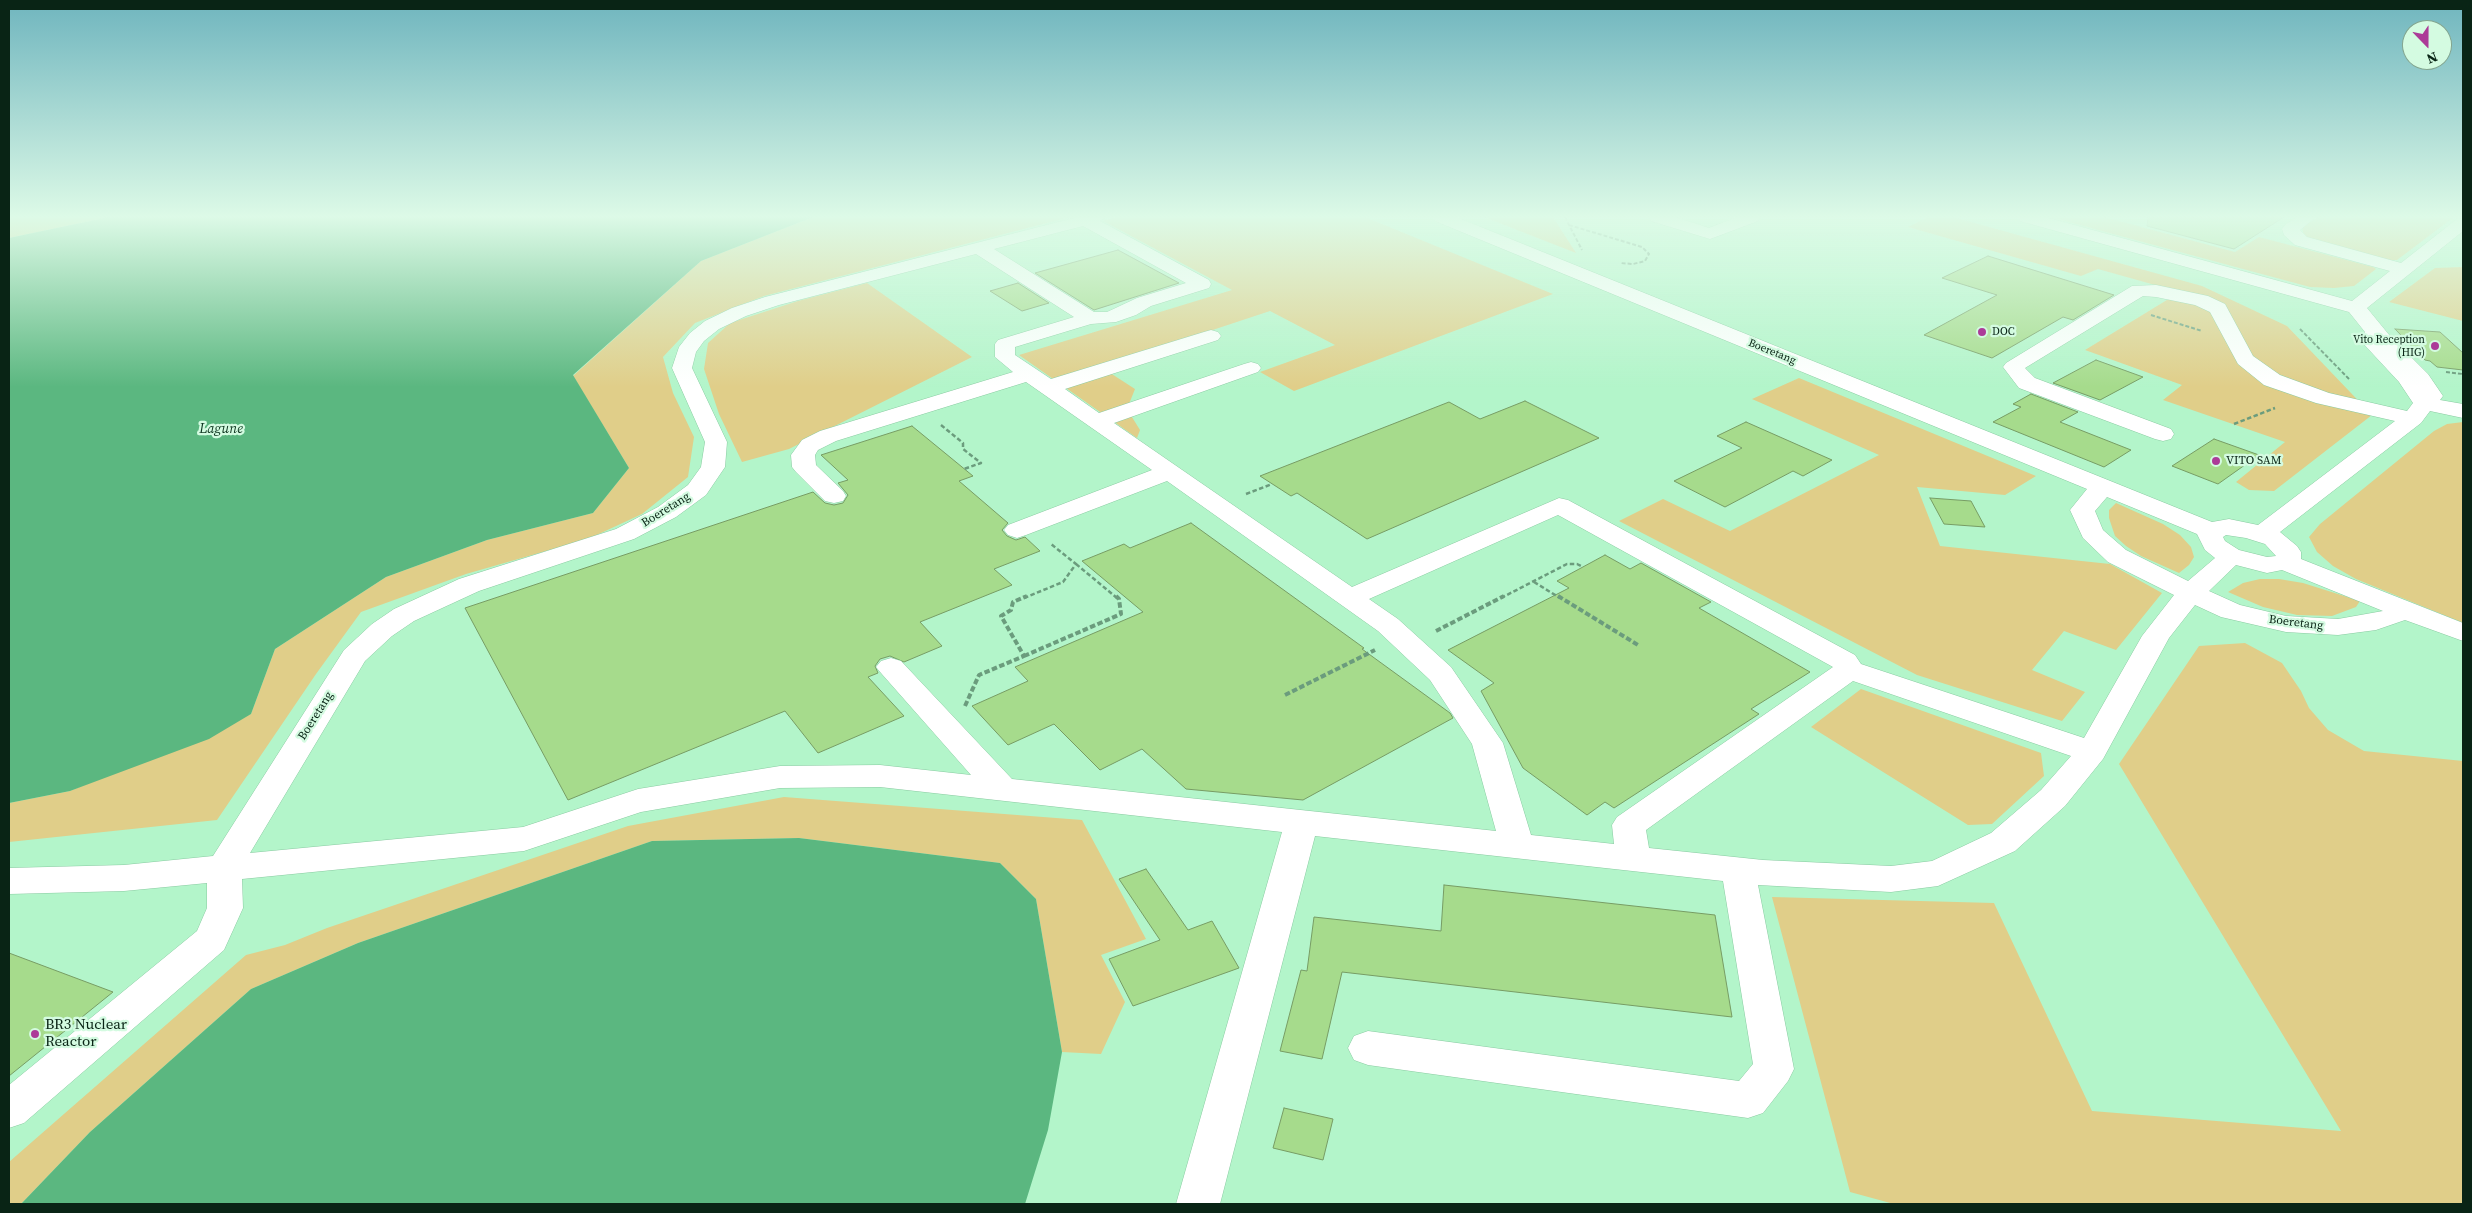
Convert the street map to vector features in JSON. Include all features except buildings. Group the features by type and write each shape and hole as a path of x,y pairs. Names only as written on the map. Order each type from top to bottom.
{"street":[{"name":"Boeretang","path":"224,868 251,821 354,656 382,630 404,615 461,588 625,534 667,512 697,490 713,467 716,442 682,368 686,351 697,337 712,325 772,301 878,274"},
{"path":"1019,274 1090,318"},
{"path":"1185,274 1202,284 1144,302 1129,312 1109,318 1090,318 1005,344 1005,357 1388,624 1440,674 1487,743 1517,845"},
{"name":"Boeretang","path":"1580,274 2212,531 2230,527 2262,534 2274,539 2288,552 2289,557 2285,562"},
{"path":"2233,274 2356,308 2376,333 2370,339 2407,378 2417,411"},
{"path":"2356,308 2398,274"},
{"path":"2163,434 2027,383 2013,367 2139,290 2286,288"},
{"path":"2156,291 2195,298 2218,308 2245,360 2257,371 2272,380 2310,393 2417,411 2463,411"},
{"path":"1049,387 1211,336"},
{"path":"2349,337 2417,411"},
{"path":"1097,421 1251,368"},
{"path":"834,496 804,467 803,455 810,445 828,436 1030,374"},
{"path":"2262,534 2417,411"},
{"path":"1023,528 1170,472"},
{"name":"Boeretang","path":"2103,486 2082,510 2092,533 2117,556 2190,594 2231,611 2286,624 2338,627 2376,622 2392,616 2403,608"},
{"path":"1350,598 1559,505 1845,661 1849,670 2092,752"},
{"path":"2212,531 2209,535 2210,540 2221,551 2230,556 2255,564 2285,562 2463,633"},
{"path":"9,881 124,878 524,839 638,801 780,777 880,776 1738,870 1892,878 1938,873 2004,842 2054,798 2092,752 2145,652 2190,594 2223,566 2230,556"},
{"path":"891,667 1002,789"},
{"path":"1633,859 1629,825 1849,670"},
{"path":"1198,1204 1302,822"},
{"path":"9,1110 211,940 225,908 224,868"},
{"path":"1368,1048 1748,1100 1774,1069 1738,870"}],"path":[{"path":"2116,304 2236,342"},
{"path":"2300,328 2350,381"},
{"path":"2234,424 2310,393"},
{"path":"920,408 963,443 963,449 981,463 964,469"},
{"path":"953,733 979,675 1121,614 1119,599 1076,564 1023,528"},
{"path":"1024,656 1001,616 1011,610 1013,602 1063,582 1076,564"},
{"path":"1285,695 1568,564 1577,564 1583,567"},
{"path":"1533,581 1638,645"}],"shaded area":[{"path":"687,274 851,274 764,296 695,323 663,357 673,393 694,437 688,477 642,514 588,539 466,574 361,612 316,674 217,820 9,842 9,803 70,791 251,714 275,649 386,577 487,540 593,513 629,468 573,376"},
{"path":"1201,274 1503,274 1553,294 1294,391 1260,372 1335,345 1270,311 1101,367 1135,389 1127,409 1140,430 1137,438 1019,355 1232,290"},
{"path":"2073,274 2087,274 2081,276"},
{"path":"2114,274 2157,274 2202,286 2287,326 2372,415 2274,491 2249,490 2236,482 2285,442 2163,400 2182,385 2085,350 2180,292"},
{"path":"2260,274 2370,274 2354,286 2334,288 2310,287"},
{"path":"2427,274 2463,274 2463,321 2389,302"},
{"path":"867,283 972,357 789,449 742,462 719,414 704,369 708,343 730,323 798,301"},
{"path":"1799,378 2036,476 2005,495 1917,487 1940,546 2110,564 2162,593 2116,650 2064,631 2032,670 2085,692 2062,721 1917,675 1619,521 1663,499 1730,531 1879,455 1752,399"},
{"path":"2463,422 2463,623 2356,579 2333,566 2317,552 2309,537 2320,524 2434,431 2447,424"},
{"path":"2116,503 2163,524 2180,535 2191,547 2194,557 2189,565 2179,573 2141,556 2126,546 2115,536 2109,518 2109,510"},
{"path":"2260,579 2279,579 2303,583 2360,601 2356,607 2332,616 2297,615 2263,607 2228,592 2243,583"},
{"path":"2245,643 2282,663 2301,691 2309,708 2328,730 2364,751 2463,761 2463,1204 1894,1204 1850,1192 1772,897 1994,903 2092,1111 2341,1131 2119,764 2199,646"},
{"path":"1861,689 2041,753 2044,776 1992,824 1968,825 1811,727"},
{"path":"784,797 1082,820 1146,939 1101,955 1125,1002 1101,1054 1062,1052 1036,899 1000,863 799,838 652,841 358,943 251,989 90,1132 21,1204 9,1204 9,1162 246,955 285,945 327,928 628,826"}],"water":[{"name":"Lagune","path":"9,274 687,274 573,375 629,468 593,513 487,540 386,577 275,649 251,714 209,739 70,791 9,803"},
{"path":"799,838 1000,863 1036,899 1062,1052 1048,1130 1025,1204 21,1204 90,1132 251,989 358,943 652,841"}],"place":[{"name":"DOC","path":"1982,332"},
{"name":"Vito Reception (HIG)","path":"2435,346"},
{"name":"VITO SAM","path":"2216,461"},
{"name":"BR3 Nuclear Reactor","path":"35,1034"}]}
